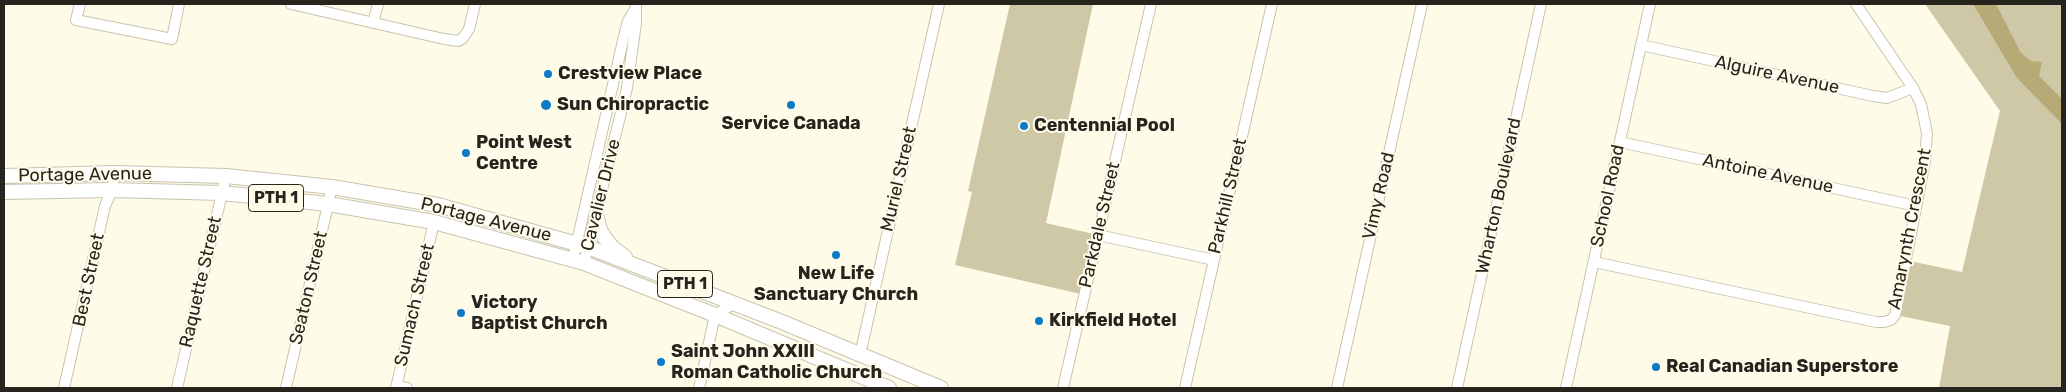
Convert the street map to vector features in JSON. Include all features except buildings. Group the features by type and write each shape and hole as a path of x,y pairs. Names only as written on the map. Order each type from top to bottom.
{"highway":[{"name":"Portage Avenue","path":"4,176 115,173 226,176 332,187 438,205 583,245 728,301 941,388"},
{"name":"Portage Avenue","path":"4,192 112,190 222,193 328,204 434,222 579,261 715,315 889,388"},
{"path":"596,214 600,230 605,238 612,247 635,265"},
{"path":"694,307 728,301"}],"street":[{"path":"80,4 76,20 172,39 179,4"},
{"path":"291,4 458,40 469,29 475,4"},
{"path":"373,23 378,4"},
{"name":"Muriel Street","path":"860,354 939,4"},
{"name":"Parkdale Street","path":"1063,388 1151,4"},
{"name":"Parkhill Street","path":"1185,388 1272,4"},
{"name":"Vimy Road","path":"1337,388 1422,4"},
{"name":"Wharton Boulevard","path":"1457,388 1541,4"},
{"name":"School Road","path":"1566,388 1650,4"},
{"name":"Amarynth Crescent","path":"1594,262 1884,322 1889,321 1895,315 1925,161 1927,134 1921,104 1913,88 1856,4"},
{"name":"Cavalier Drive","path":"583,245 596,214 627,88 636,23 636,6"},
{"name":"Cavalier Drive","path":"579,261 624,36 628,21 636,6"},
{"name":"Alguire Avenue","path":"1641,45 1872,96 1888,98 1913,88"},
{"name":"Antoine Avenue","path":"1620,142 1916,206"},
{"name":"Best Street","path":"64,388 105,206 112,190 115,173"},
{"name":"Raquette Street","path":"177,388 226,176"},
{"name":"Seaton Street","path":"286,388 332,187"},
{"name":"Sumach Street","path":"396,387 434,222"},
{"path":"1098,235 1214,260"},
{"path":"699,388 715,315 728,301"},
{"path":"396,387 407,388"}],"shaded area":[{"path":"1010,4 1093,4 1046,223 1098,235 1085,295 955,265 972,192 968,191"},
{"path":"1925,4 2062,4 2062,388 1939,388 1950,326 1895,315 1905,260 1962,272 2000,111"},
{"path":"1973,4 1996,4 2021,53 2031,61 2042,62 2039,76 2062,99 2062,124 2017,78"}],"place":[{"name":"Crestview Place","path":"548,74"},
{"name":"Sun Chiropractic","path":"546,105"},
{"name":"Service Canada","path":"791,105"},
{"name":"Centennial Pool","path":"1024,126"},
{"name":"Point West Centre","path":"466,153"},
{"name":"New Life Sanctuary Church","path":"836,255"},
{"name":"Victory Baptist Church","path":"461,313"},
{"name":"Kirkfield Hotel","path":"1039,321"},
{"name":"Saint John XXIII Roman Catholic Church","path":"661,362"},
{"name":"Real Canadian Superstore","path":"1656,367"}]}
